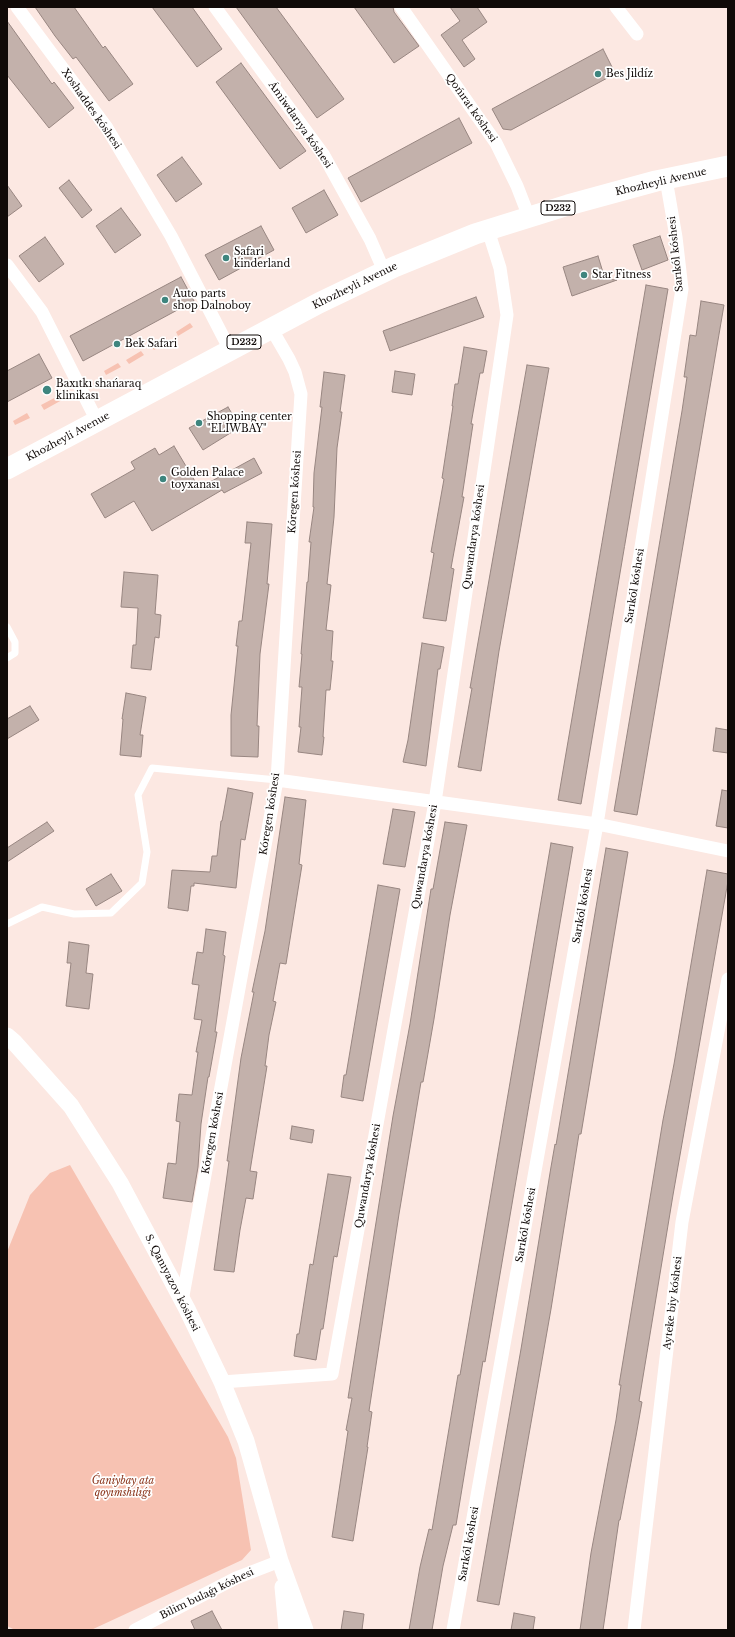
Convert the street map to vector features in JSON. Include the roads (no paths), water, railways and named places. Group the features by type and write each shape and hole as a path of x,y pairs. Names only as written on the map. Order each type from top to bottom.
{"main road":[{"name":"Khozheyli Avenue","path":"7,469 271,328 384,271 488,230 528,217 666,179 728,166"}],"street":[{"name":"Xoshaddes kóshesi","path":"17,7 107,128 171,236 230,350"},
{"name":"Ámiwdarıya kóshesi","path":"215,7 323,154 370,239 384,271"},
{"name":"Qońırat kóshesi","path":"401,7 496,143 518,186 528,217"},
{"path":"616,7 637,34"},
{"name":"Sarıkól kóshesi","path":"453,1630 597,824 682,289 676,237 666,179"},
{"name":"Quwandarya kóshesi","path":"222,1382 332,1374 434,802 507,315 500,268 488,230"},
{"path":"7,264 42,312 97,421"},
{"name":"Kóregen kóshesi","path":"182,1301 277,780 301,394 295,372 271,328"},
{"path":"277,780 597,824 728,851"},
{"name":"Ayteke biy kóshesi","path":"634,1630 682,1222 728,979"},
{"name":"S. Qanıyazov kóshesi","path":"7,1036 71,1106 120,1183 182,1301 222,1382 246,1442 280,1561 305,1630"},
{"name":"S. Qanıyazov kóshesi","path":"280,1561 287,1630"},
{"name":"Bilim bulaǵı kóshesi","path":"135,1630 236,1578 280,1561"}],"lane":[{"path":"7,627 15,642 15,653 7,658"},
{"path":"7,924 42,907 74,914 111,913 142,884 147,852 138,795 152,768 277,780"}],"place":[{"name":"Bes Jildíz","path":"598,74"},
{"name":"Safari kinderland","path":"226,258"},
{"name":"Star Fitness","path":"584,275"},
{"name":"Auto parts shop Dalnoboy","path":"165,300"},
{"name":"Bek Safari","path":"117,344"},
{"name":"Baxıtkı shańaraq klinikası","path":"47,390"},
{"name":"Shopping center \"ELIWBAY\"","path":"199,423"},
{"name":"Golden Palace toyxanası","path":"163,479"}],"park label":[{"name":"Ǵaniybay ata qoyımshılıǵı","path":"123,1486"}]}
